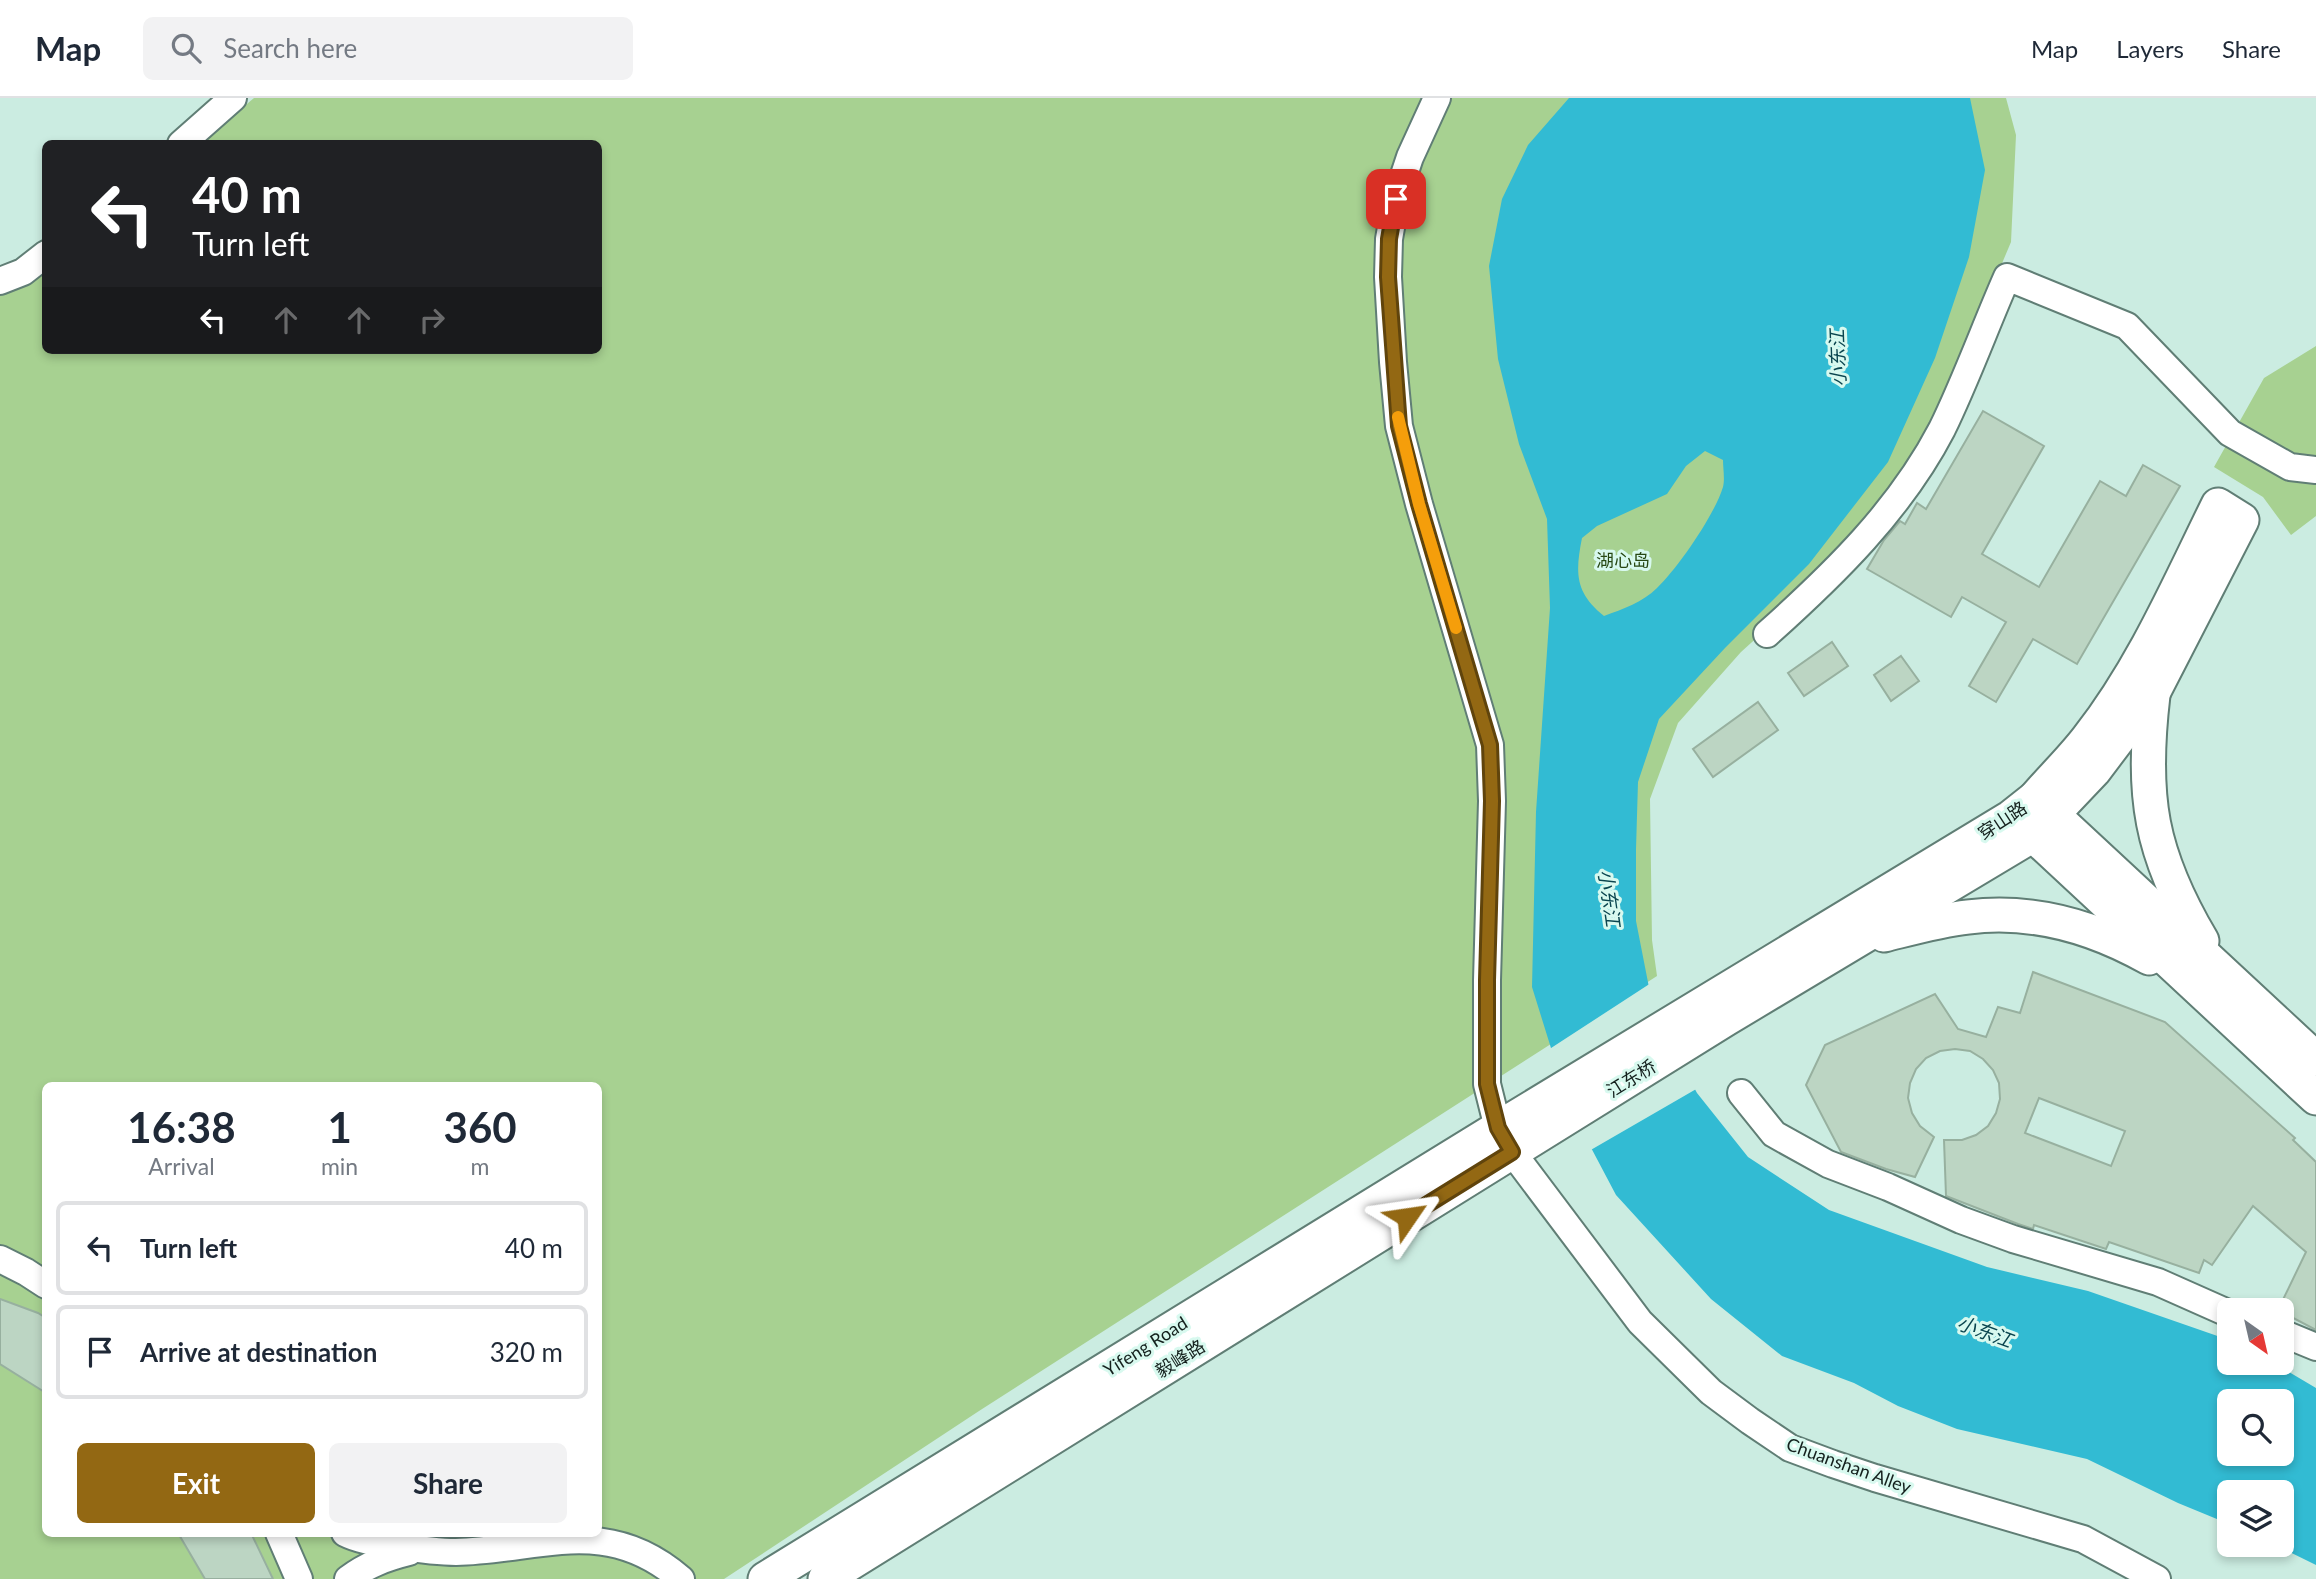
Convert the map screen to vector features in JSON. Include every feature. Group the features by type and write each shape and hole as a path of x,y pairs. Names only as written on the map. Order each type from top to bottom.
{"main road":[{"path":"2218,505 2242,520 2153,693 2115,746 2033,817 2150,642 2218,505"},
{"path":"2153,693 2147,758 2149,795 2157,844 2206,977"},
{"name":"穿山路","path":"1720,1008 1852,942 2033,817"},
{"name":"穿山路","path":"2033,817 2206,977 2316,1098"},
{"name":"穿山路","path":"1720,1008 2033,817"},
{"path":"1852,942 1950,919 1990,915 2022,916 2093,931 2206,977"},
{"name":"穿山路","path":"2206,977 2316,1059"},
{"name":"江东桥","path":"1518,1133 1720,1008"},
{"name":"Yifeng Road","path":"765,1579 1518,1133"},
{"name":"毅峰路","path":"825,1579 1518,1133"}],"street":[{"path":"186,140 233,98"},
{"path":"1437,98 1428,113 1396,199 1389,239 1390,317 1399,426 1419,504 1490,745 1492,801 1487,1084 1518,1133"},
{"path":"0,281 23,272 42,257"},
{"path":"1767,634 1823,585 1857,548 1921,464 1942,428 2007,277 2127,326 2230,433 2290,467 2316,470"},
{"path":"1741,1093 1774,1134 1828,1164 1961,1220 2013,1239 2158,1282 2217,1308"},
{"name":"Chuanshan Alley","path":"1518,1133 1640,1322 1711,1392 1749,1421 1790,1448 1875,1478 2082,1539 2157,1579"},
{"path":"0,1259 42,1282"},
{"path":"2294,1338 2316,1347"},
{"path":"281,1537 299,1579"},
{"path":"354,1537 417,1549 455,1552 558,1540 598,1540 622,1546 652,1559 681,1579"},
{"path":"348,1579 377,1561 417,1549"}],"green space":[{"name":"湖心岛","path":"254,98 2006,98 2016,135 2011,242 1933,427 1881,510 1823,578 1741,652 1678,723 1650,799 1652,940 1657,976 979,1411 724,1579 0,1579 0,292 42,271 42,354 602,354 602,140 204,140"},
{"path":"2316,346 2316,516 2291,535 2263,497 2214,467 2264,378"}],"water":[{"name":"小东江","path":"1569,98 1970,98 1985,170 1969,257 1935,358 1888,462 1809,564 1659,719 1638,782 1636,849 1636,921 1654,1013 1697,1093 1748,1157 1829,1210 1987,1267 2088,1291 2217,1336 2217,1376 2294,1375 2316,1388 2316,1565 2294,1554 2294,1480 2217,1480 2217,1519 2087,1459 1957,1429 1898,1406 1854,1383 1782,1356 1711,1299 1616,1195 1569,1106 1532,987 1536,812 1550,608 1547,519 1519,444 1498,359 1489,266 1502,199 1528,145","holes":["1705,451 1723,460 1724,481 1719,498 1704,526 1675,568 1651,593 1604,616 1582,590 1578,572 1582,538 1597,526 1667,494 1686,466"]}],"pier":[{"path":"1651,983 1657,1012 1698,1088 1589,1151 1565,1107 1548,1050"}],"building":[{"path":"1983,411 2044,446 1982,554 2039,587 2100,481 2126,496 2143,465 2180,486 2077,664 2033,639 1996,702 1969,686 2006,622 1962,597 1951,617 1867,569 1884,540 1900,521 1905,524 1917,503 1926,509"},
{"path":"1832,642 1848,666 1804,696 1788,673"},
{"path":"1901,656 1919,681 1891,701 1874,675"},
{"path":"1758,702 1778,730 1713,777 1693,749"},
{"path":"2033,972 2165,1022 2295,1138 2293,1140 2316,1162 2316,1330 2294,1318 2294,1298 2284,1298 2306,1252 2253,1206 2212,1265 2204,1260 2199,1273 2109,1242 2106,1249 2034,1225 2033,1229 1946,1196 1944,1140 1962,1140 1976,1135 1988,1126 2000,1099 1999,1083 1993,1070 1983,1059 1970,1051 1940,1051 1926,1058 1916,1069 1908,1098 1912,1113 1920,1126 1934,1137 1915,1177 1841,1152 1806,1085 1825,1045 1935,994 1958,1029 1986,1037 1998,1007 2020,1013","holes":["2039,1098 2125,1131 2111,1166 2025,1133"]},
{"path":"0,1299 42,1316 42,1390 0,1364"},
{"path":"180,1537 253,1537 273,1579 205,1579"}],"slow traffic":[{"path":"1398,417 1419,504 1456,628"}],"route":[{"path":"1396,199 1389,239 1388,277 1399,426 1419,504 1490,745 1492,801 1487,1084 1498,1128 1512,1152 1407,1217"}]}
